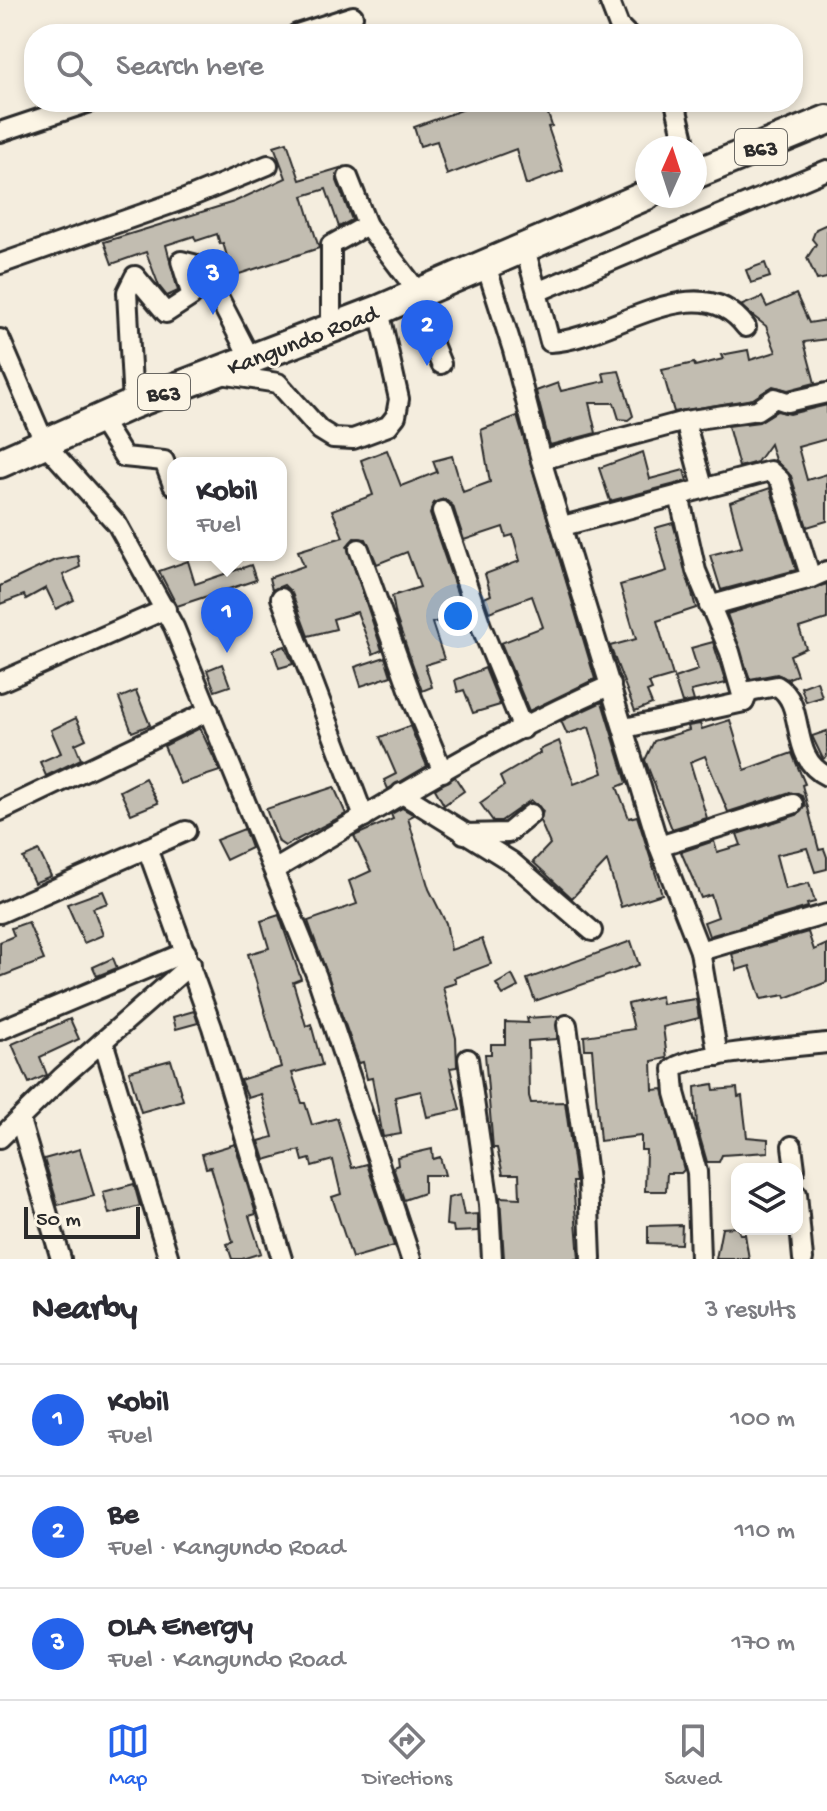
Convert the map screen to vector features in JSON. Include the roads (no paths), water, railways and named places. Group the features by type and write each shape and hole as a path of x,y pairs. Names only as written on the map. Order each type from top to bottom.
{"highway":[{"name":"B63","path":"707,168 827,120"},
{"name":"Kangundo Road","path":"0,463 133,404 379,310 635,200"}],"street":[{"path":"609,0 618,24"},
{"path":"328,24 353,16"},
{"path":"0,132 60,112"},
{"path":"677,112 683,136"},
{"path":"0,264 185,199 268,165"},
{"path":"537,292 827,170"},
{"path":"348,177 367,225 416,294 441,364"},
{"path":"331,327 331,245 367,225"},
{"path":"525,249 550,342 679,302 724,305 731,308 746,327"},
{"path":"133,404 127,292 135,276 166,313 192,296 181,261 203,270 250,358"},
{"path":"486,265 513,350 541,460 659,846 700,951 718,1056"},
{"path":"214,372 278,383 320,430 333,438 353,439 388,426 396,416 399,399 379,310"},
{"path":"0,339 45,444 117,524 166,609 274,870 343,1050 411,1259"},
{"path":"541,460 685,421 757,410 775,398 782,402 809,400 827,393"},
{"path":"100,419 124,457 164,461 167,469"},
{"path":"685,421 703,487"},
{"path":"563,526 761,471 776,474 819,574 709,606"},
{"path":"679,495 696,571 730,652 744,702"},
{"path":"442,511 481,626 523,729"},
{"path":"359,549 414,703 443,772"},
{"path":"281,598 364,817"},
{"path":"0,682 166,609"},
{"path":"274,870 401,793 548,713 611,685"},
{"path":"744,702 749,691 768,686 784,690 807,761 827,776"},
{"path":"625,728 744,702"},
{"path":"0,811 209,711"},
{"path":"401,793 512,862 592,931"},
{"path":"659,846 793,804"},
{"path":"464,834 508,833 531,814"},
{"path":"0,913 186,831"},
{"path":"147,848 188,958 282,1259"},
{"path":"700,951 827,914"},
{"path":"0,1030 188,958"},
{"path":"0,1138 188,958"},
{"path":"567,1025 588,1181 591,1259"},
{"path":"103,1041 169,1259"},
{"path":"700,1259 697,1172 675,1093 673,1069 681,1063 718,1056 827,1043"},
{"path":"468,1059 489,1204 492,1259"},
{"path":"20,1120 61,1259"},
{"path":"792,1146 794,1163"},
{"path":"801,1235 803,1259"}],"place":[{"name":"OLA Energy","path":"213,315"},
{"name":"Be","path":"427,366"},
{"name":"Kobil","path":"227,653"}]}
